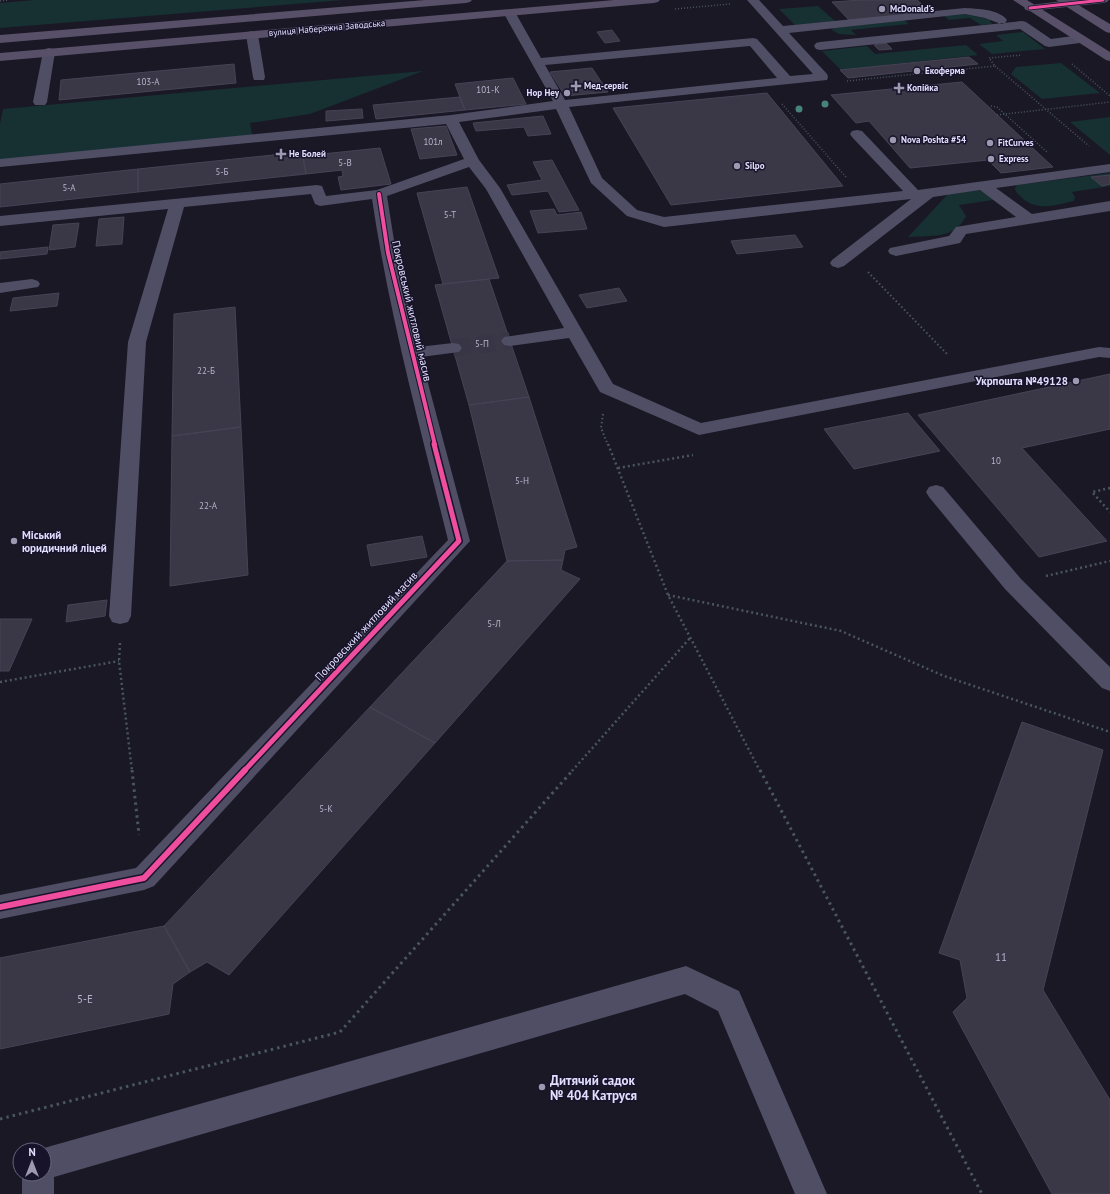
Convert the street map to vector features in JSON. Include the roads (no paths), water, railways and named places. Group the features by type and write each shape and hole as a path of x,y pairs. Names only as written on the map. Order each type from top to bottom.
{"main road":[{"name":"вулиця Набережна Заводська","path":"0,39 466,0"},
{"name":"вулиця Набережна Заводська","path":"0,57 654,0"},
{"path":"1018,0 1110,57"},
{"path":"1065,2 1110,29"}],"street":[{"path":"0,163 452,119 561,104 822,76 753,0"},
{"path":"1030,8 1065,2 1103,0"},
{"path":"780,30 965,11 983,13 1001,20"},
{"path":"509,12 561,104 596,180 632,213 664,222 922,194 1110,168"},
{"path":"907,17 928,35"},
{"path":"820,46 1022,25 1049,43 1080,39"},
{"path":"252,35 259,77"},
{"path":"537,62 753,42 786,80"},
{"path":"40,102 49,52"},
{"path":"452,119 472,161 494,188 606,388 699,429 1099,352 1110,354"},
{"path":"857,134 922,194"},
{"path":"0,221 317,189 320,202 379,194 408,185 472,161"},
{"path":"983,186 1029,219"},
{"name":"Покровський житловий масив","path":"0,908 144,878 459,541 411,353 388,253 379,194"},
{"path":"838,263 922,194"},
{"path":"120,616 137,342 177,204"},
{"path":"896,251 954,240 961,230 1110,206"},
{"path":"0,288 32,284"},
{"path":"510,341 575,332"},
{"path":"411,353 453,348"},
{"path":"936,492 1013,584 1110,682"},
{"path":"52,1162 686,980 730,1001 811,1194"},
{"path":"38,1182 38,1194"}],"tunnel":[{"path":"453,348 510,341"}],"place":[{"name":"McDonald's","path":"882,9"},
{"name":"Екоферма","path":"917,71"},
{"name":"Мед-сервіс","path":"576,86"},
{"name":"Копійка","path":"899,88"},
{"name":"Hop Hey","path":"567,93"},
{"name":"Nova Poshta #54","path":"893,140"},
{"name":"FitCurves","path":"990,143"},
{"name":"Не Болей","path":"281,154"},
{"name":"Express","path":"991,159"},
{"name":"Silpo","path":"737,166"},
{"name":"Укрпошта №49128","path":"1076,381"},
{"name":"Міський юридичний ліцей","path":"14,541"},
{"name":"Дитячий садок № 404 Катруся","path":"542,1087"}]}
